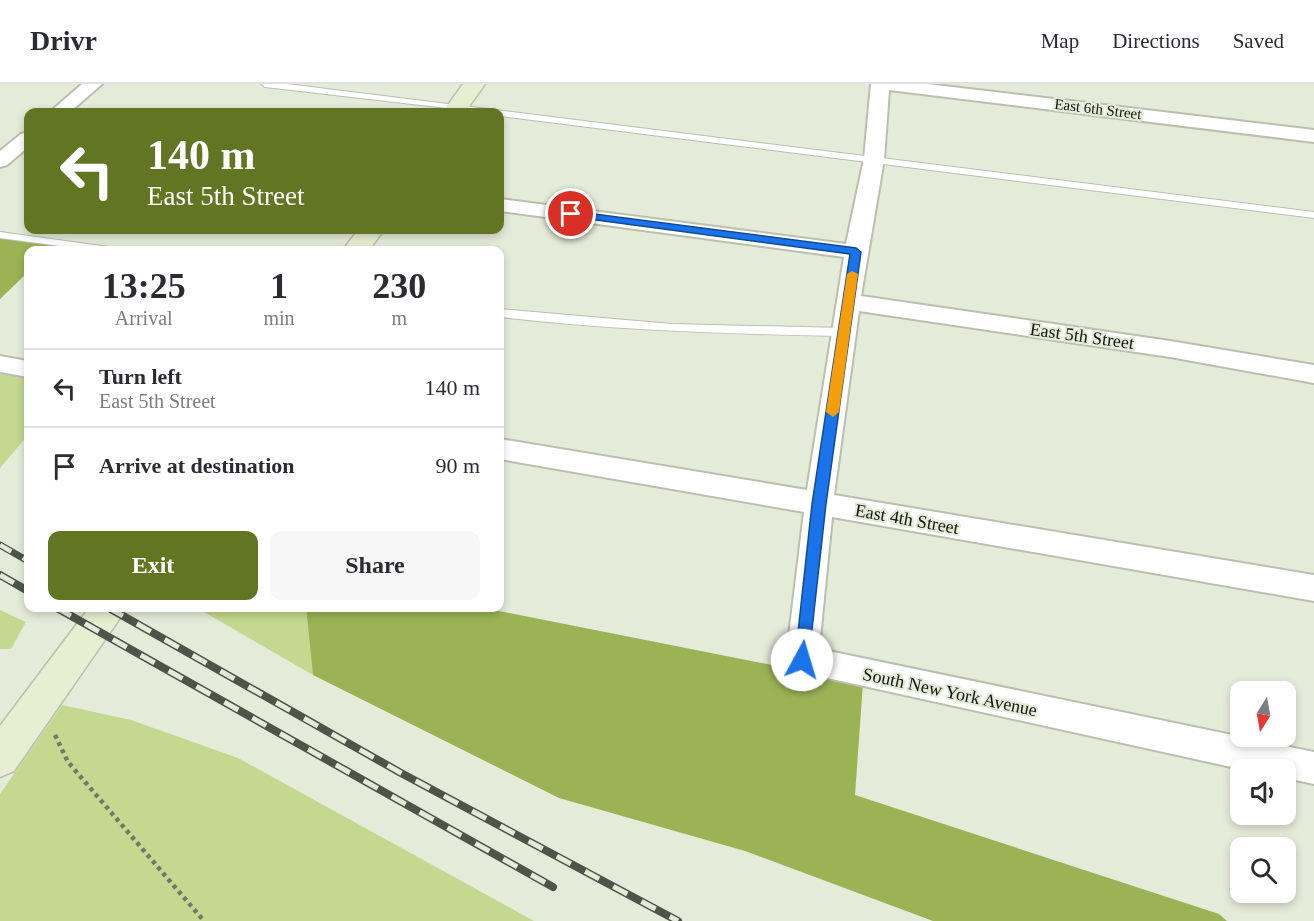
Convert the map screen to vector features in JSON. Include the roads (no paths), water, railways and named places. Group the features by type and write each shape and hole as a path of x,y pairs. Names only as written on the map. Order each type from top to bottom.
{"street":[{"path":"64,108 93,84"},
{"path":"457,108 474,84"},
{"name":"East 6th Street","path":"881,84 1314,136"},
{"name":"South New York Avenue","path":"881,84 874,159 848,302 819,504 802,660 1314,768"},
{"path":"0,137 24,140"},
{"path":"0,161 24,142"},
{"path":"504,206 856,252"},
{"name":"East 5th Street","path":"848,302 1170,349 1314,374"},
{"path":"0,364 24,368"},
{"name":"East 4th Street","path":"504,450 1314,588"},
{"path":"0,758 106,612"}],"lane":[{"path":"265,84 441,108"},
{"path":"504,113 1314,215"},
{"path":"0,235 80,246"},
{"path":"504,314 577,323 721,330 844,332"}],"railway":[{"path":"0,545 24,559"},
{"path":"0,575 24,589"},
{"path":"64,612 553,887"},
{"path":"116,612 401,773 678,921"}]}
